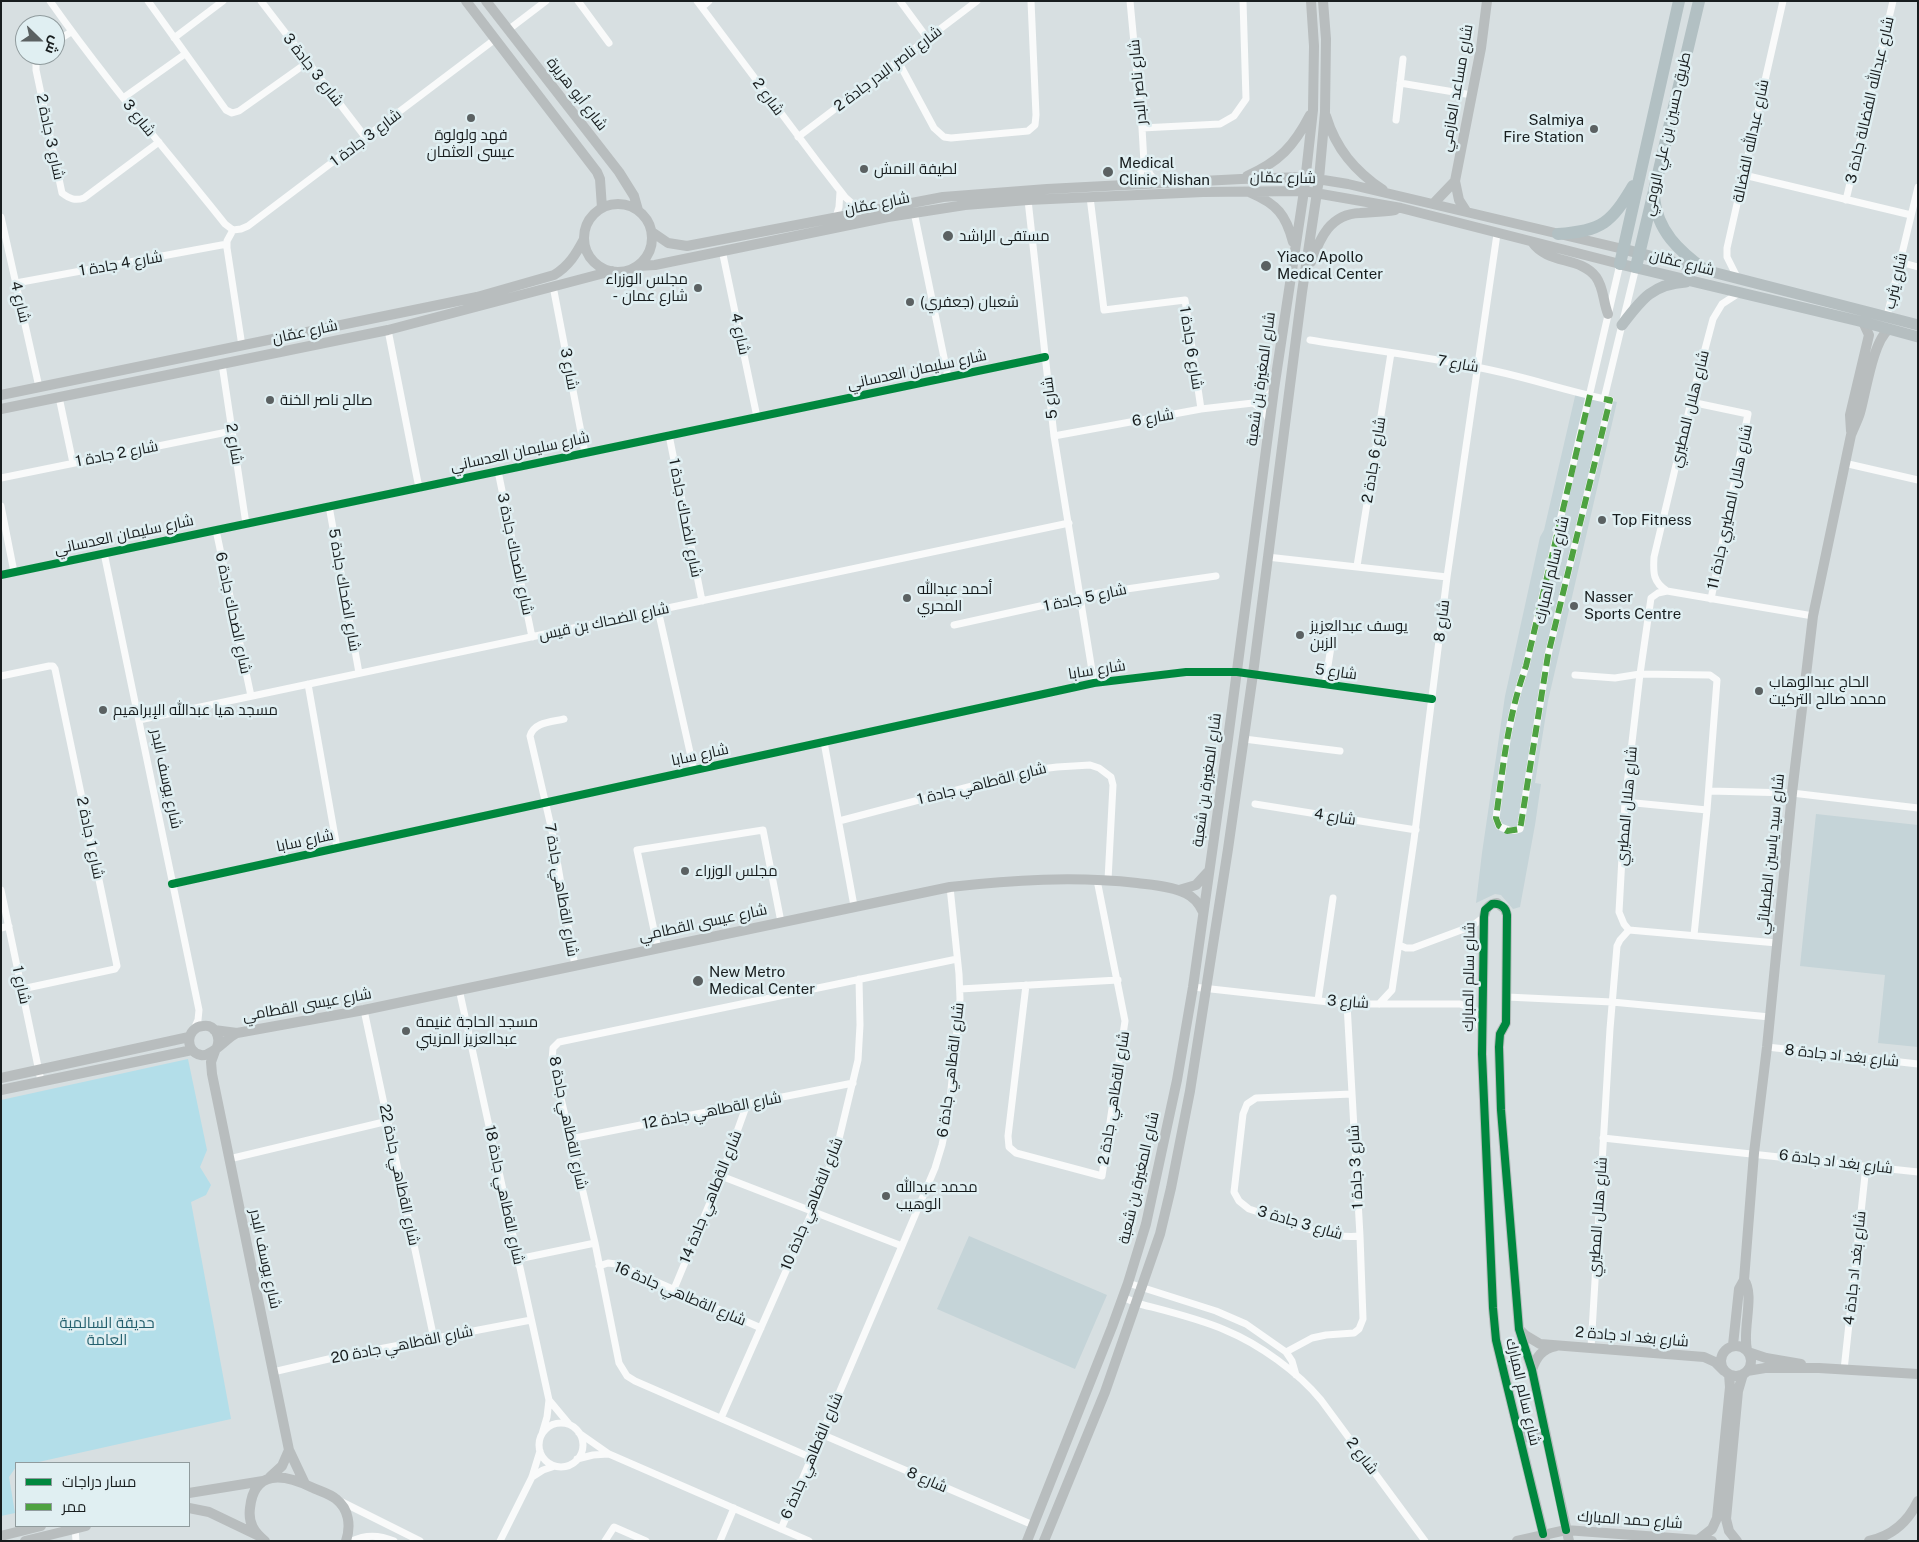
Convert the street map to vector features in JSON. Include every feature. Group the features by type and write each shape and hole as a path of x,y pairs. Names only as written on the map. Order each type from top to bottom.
{"highway":[{"name":"طريق حسين بن علي الرومي","path":"1620,264 1679,1"},
{"name":"طريق حسين بن علي الرومي","path":"1636,267 1699,1"},
{"path":"1656,103 1674,107"},
{"path":"1558,234 1583,232 1605,222 1618,210 1640,175"},
{"path":"1654,191 1657,214 1668,236 1680,252 1705,270"}],"main road":[{"name":"شارع أبو هريرة","path":"466,1 597,172 600,179 602,208"},
{"name":"شارع أبو هريرة","path":"486,1 619,172 634,196 638,210"},
{"name":"شارع المغيرة بن شعبة","path":"1027,1541 1128,1283 1146,1224 1159,1168 1192,987 1237,672 1274,389 1304,191 1313,110 1314,46 1311,1"},
{"name":"شارع المغيرة بن شعبة","path":"1044,1541 1105,1392 1160,1234 1190,1091 1244,739 1302,292 1319,179 1325,112 1326,39 1323,1"},
{"name":"شارع مساعد العازمي","path":"1466,211 1460,200 1455,181 1481,48 1487,1"},
{"path":"1241,179 1267,166 1281,156 1298,136 1313,110"},
{"path":"1325,112 1336,143 1348,160 1362,175 1390,194"},
{"name":"شارع عمّان","path":"652,232 668,243 687,246 943,197 1157,182 1305,177 1348,184 1466,211 1639,253 1918,325"},
{"path":"1433,204 1455,181"},
{"name":"شارع عمّان","path":"637,266 914,212 965,205 1090,197 1304,191 1401,208 1497,234 1918,337"},
{"path":"1248,192 1266,200 1278,210 1287,223 1294,247"},
{"path":"624,204 638,210 647,220 652,232 651,248 648,255 637,266 629,270 612,271 598,265 592,260 586,247 584,239 587,225 596,213 609,205 624,204"},
{"path":"1302,292 1318,242 1330,225 1354,213 1385,212 1401,208"},
{"name":"شارع عمّان","path":"1,395 477,297 554,275 563,270 574,259 584,239"},
{"path":"1532,242 1543,254 1581,265 1593,274 1601,286 1608,314"},
{"name":"شارع عمّان","path":"1,409 388,330 612,271"},
{"path":"1621,330 1642,300 1652,291 1669,284 1696,282"},
{"name":"شارع سيد ياسين الطبطبائي","path":"1851,434 1850,414 1868,335 1863,322"},
{"name":"شارع سيد ياسين الطبطبائي","path":"1733,1345 1738,1294 1744,1280 1754,1153 1767,1048 1792,793 1813,616 1851,434 1859,416 1880,339 1888,329"},
{"path":"1179,890 1196,885 1208,872"},
{"name":"شارع عيسى القطامي","path":"213,1028 236,1033 364,1010 950,887 1011,880 1102,880 1179,890 1196,900 1203,912"},
{"name":"شارع سالم المبارك","path":"1544,1537 1496,1340 1492,1308 1482,1037 1484,917 1485,910 1492,904 1502,905 1506,912 1508,997 1506,1022 1500,1034 1499,1047 1519,1329 1532,1370 1568,1541"},
{"path":"1,1078 40,1075 194,1052 206,1055 216,1049 219,1038 213,1028 202,1026 192,1033 40,1075 1,1090"},
{"path":"192,1033 189,1042 194,1052"},
{"name":"شارع عيسى القطامي","path":"216,1049 236,1033"},
{"name":"شارع يوسف البدر","path":"216,1049 212,1062 212,1074 289,1450 305,1484"},
{"name":"شارع يوسف البدر","path":"194,1052 206,1063 212,1074"},
{"name":"شارع سيد ياسين الطبطبائي","path":"1744,1280 1749,1291 1744,1332 1748,1351"},
{"name":"شارع بغد اد جادة 2","path":"1519,1329 1540,1344 1704,1357 1715,1362 1726,1373"},
{"path":"1737,1541 1729,1531 1726,1523 1723,1499 1730,1387 1720,1359 1724,1351 1733,1345 1743,1347 1766,1358 1819,1368"},
{"name":"شارع بغد اد جادة 2","path":"1532,1370 1540,1353 1548,1348 1558,1346"},
{"name":"شارع بغد اد جادة 2","path":"1704,1357 1724,1351"},
{"path":"1698,1540 1708,1533 1715,1524 1723,1499 1738,1386 1751,1364 1748,1351"},
{"path":"1726,1373 1736,1376 1765,1368 1819,1368 1918,1374"},
{"path":"1514,1415 1529,1438 1535,1439 1546,1435"},
{"path":"262,1539 251,1524 250,1508 254,1493 282,1466 289,1450"},
{"path":"190,1493 266,1480 279,1476 305,1484 336,1498 344,1508 348,1518 349,1530 346,1541"},
{"path":"1869,1541 1880,1538 1900,1526 1911,1514 1918,1501"},
{"path":"190,1508 209,1512 262,1539"},
{"path":"1,1536 37,1527"},
{"path":"25,1541 80,1527"},
{"name":"شارع حمد المبارك","path":"1517,1541 1544,1537 1566,1530 1712,1541"}],"street":[{"name":"شارع 3","path":"50,1 71,32 123,98 225,224 234,230"},
{"path":"148,1 226,110 232,113 239,111 308,62"},
{"path":"174,38 223,1"},
{"name":"شارع 3 جادة 3","path":"261,1 366,138"},
{"path":"508,30 546,1"},
{"path":"578,1 609,43"},
{"path":"699,4 709,1"},
{"path":"900,1 928,39"},
{"name":"شارع ناصر البدر جادة 2","path":"798,137 977,1"},
{"path":"898,61 934,128 944,137 952,138 1028,131 1035,125 1036,116 1031,1"},
{"name":"شارع ناصر البدر","path":"1130,1 1144,164 1134,184"},
{"path":"1142,128 1220,124 1234,116 1246,98 1243,1"},
{"name":"شارع عبدالله الفضالة","path":"1738,279 1727,257 1727,248 1782,1"},
{"name":"شارع عبدالله الفضالة جادة 3","path":"1846,200 1893,1"},
{"name":"شارع 2","path":"699,4 840,191 862,212"},
{"path":"65,36 71,32"},
{"name":"شارع 3 جادة 1","path":"234,230 248,226 494,40"},
{"path":"123,98 185,54"},
{"path":"1396,120 1403,60"},
{"name":"شارع 3 جادة 2","path":"37,65 36,70 62,193 68,198 76,200 84,198 159,142"},
{"path":"1400,83 1472,94"},
{"path":"1144,164 1157,182"},
{"path":"1744,175 1911,216"},
{"name":"شارع يثرب","path":"1887,316 1918,187"},
{"path":"836,216 839,207 840,191"},
{"name":"شارع 6 جادة 1","path":"1090,197 1104,310 1185,300 1201,409"},
{"name":"شارع 5","path":"1028,200 1054,436 1094,683"},
{"path":"914,212 948,377"},
{"name":"شارع 4","path":"1,217 39,387"},
{"path":"234,230 227,244 242,346"},
{"name":"شارع 8","path":"1380,1004 1392,990 1399,945 1416,830 1447,577 1497,234"},
{"name":"شارع 4 جادة 1","path":"16,283 227,244"},
{"name":"شارع 4","path":"722,250 757,417"},
{"path":"1900,262 1918,267"},
{"name":"شارع سالم المبارك","path":"1620,264 1526,666 1515,696 1496,818 1499,826 1507,830 1520,829 1548,655 1610,400 1604,399 1636,267"},
{"name":"شارع 3","path":"554,286 585,453"},
{"name":"شارع هلال المطيري","path":"1667,591 1659,586 1655,579 1653,572 1654,557 1691,402 1718,309 1727,300 1739,293"},
{"path":"1604,333 1609,327 1613,326 1621,330"},
{"path":"388,330 419,488"},
{"name":"شارع 7","path":"1310,340 1478,367 1604,399"},
{"name":"شارع 6 جادة 2","path":"1358,566 1391,353"},
{"name":"شارع سليمان العدساني","path":"1,575 1045,357"},
{"name":"شارع 2","path":"222,364 246,524"},
{"name":"شارع 6","path":"1054,436 1201,409 1253,403 1265,398 1274,389"},
{"path":"60,397 73,463"},
{"name":"شارع هلال المطيري جادة 11","path":"1691,402 1748,414 1711,598"},
{"path":"1253,403 1264,411 1270,423"},
{"name":"شارع 2 جادة 1","path":"1,478 232,431"},
{"name":"شارع الضحاك جادة 1","path":"669,436 702,601"},
{"path":"1844,463 1918,480"},
{"name":"شارع الضحاك جادة 3","path":"498,471 532,637"},
{"path":"1,506 14,572"},
{"name":"شارع الضحاك جادة 5","path":"329,506 359,673"},
{"name":"شارع الضحاك بن قيس","path":"139,720 1069,524"},
{"name":"شارع الضحاك جادة 6","path":"216,530 251,696"},
{"name":"شارع يوسف البدر","path":"104,553 198,1010 198,1020 192,1033"},
{"path":"1267,557 1447,577"},
{"name":"شارع 5 جادة 1","path":"954,625 1139,586 1216,576"},
{"path":"1667,591 1813,616"},
{"name":"شارع هلال المطيري","path":"1590,1348 1617,946 1629,930 1619,912 1626,802 1650,602 1653,595 1667,591"},
{"path":"658,610 694,770"},
{"path":"1325,685 1335,621"},
{"name":"شارع 1 جادة 2","path":"1,676 49,666 53,666 55,669 117,966 115,969 22,989"},
{"name":"شارع سابا","path":"172,884 1094,683 1186,672 1237,672"},
{"name":"شارع 5","path":"1237,672 1432,699"},
{"path":"1575,675 1615,678 1640,674 1710,675 1717,680 1707,810 1694,935"},
{"path":"308,684 337,848"},
{"name":"شارع الةطاهي جادة 7","path":"564,719 537,725 531,733 530,739 553,840 575,966"},
{"path":"1244,739 1340,751"},
{"path":"824,742 854,906"},
{"name":"شارع الةطاهي جادة 1","path":"838,821 1033,770 1090,765 1105,771 1111,777 1113,785 1102,880"},
{"path":"1708,791 1792,793 1918,808"},
{"path":"1626,802 1707,810"},
{"name":"شارع 4","path":"1254,804 1416,830"},
{"path":"658,948 637,850 763,830 781,922"},
{"name":"شارع الةطاهي جادة 2","path":"1026,985 1008,1136 1009,1147 1016,1153 1102,1176 1126,1028 1102,880"},
{"name":"شارع الةطاهي جادة 6","path":"781,1529 935,1168 945,1134 960,989 950,887"},
{"name":"شارع 1","path":"1,890 5,927 22,989 40,1075"},
{"path":"1318,1000 1333,898"},
{"path":"1399,945 1413,948 1472,926 1484,917"},
{"path":"1629,930 1777,943"},
{"name":"شارع الةطاهي جادة 8","path":"812,1458 636,1381 624,1372 619,1363 595,1243 551,1056 553,1048 559,1042 957,959"},
{"name":"شارع الةطاهي جادة 10","path":"721,1418 812,1211 836,1148 854,1083 860,1037 859,980"},
{"path":"960,989 1118,980"},
{"name":"شارع 3","path":"1192,987 1347,1004 1460,1004 1469,1007 1475,1012 1482,1037"},
{"name":"شارع الةطاهي جادة 18","path":"459,990 549,1400 571,1426"},
{"path":"1508,997 1612,1002 1770,1017"},
{"name":"شارع 3 جادة 1","path":"1286,1352 1312,1338 1326,1335 1351,1334 1359,1329 1362,1319 1360,1236 1347,1004"},
{"name":"شارع يوسف البدر","path":"198,1010 203,1020 213,1028"},
{"name":"شارع الةطاهي جادة 22","path":"364,1010 434,1339"},
{"name":"شارع بغد اد جادة 8","path":"1767,1048 1918,1064"},
{"name":"شارع الةطاهي جادة 12","path":"570,1139 854,1083"},
{"name":"شارع 3 جادة 3","path":"1352,1094 1256,1098 1250,1101 1243,1114 1234,1192 1239,1201 1249,1209 1328,1234 1343,1237 1360,1236"},
{"name":"شارع الةطاهي جادة 14","path":"674,1289 721,1176 747,1104"},
{"path":"230,1159 388,1121"},
{"name":"شارع بغد اد جادة 6","path":"1603,1138 1918,1172"},
{"name":"شارع بغد اد جادة 4","path":"1844,1370 1866,1166"},
{"path":"721,1176 902,1246"},
{"path":"518,1259 595,1243"},
{"name":"شارع الةطاهي جادة 16","path":"599,1266 608,1263 616,1264 761,1328"},
{"path":"1128,1283 1231,1317 1260,1333 1286,1352"},
{"name":"شارع 2","path":"1123,1297 1136,1303 1224,1329 1252,1344 1296,1375 1321,1400 1425,1541"},
{"name":"شارع الةطاهي جادة 20","path":"273,1372 531,1320"},
{"name":"شارع 2","path":"1286,1352 1292,1361 1296,1375"},
{"name":"شارع الةطاهي جادة 18","path":"542,1434 549,1400"},
{"path":"555,1466 545,1461 540,1451 539,1440 545,1430 554,1424 566,1424 609,1454 809,1541"},
{"path":"577,1460 582,1450 582,1438 579,1433"},
{"name":"شارع 8","path":"822,1434 1033,1525"},
{"path":"500,1541 532,1477 540,1451"},
{"path":"532,1477 543,1470 555,1466 567,1466 577,1460 593,1455 609,1454"},
{"path":"336,1498 420,1541"},
{"path":"720,1541 734,1508"},
{"path":"606,1541 614,1526 646,1541"},
{"path":"75,1528 76,1541"},
{"path":"352,1541 370,1536 381,1536 394,1541"}],"shaded area":[{"path":"1576,392 1617,402 1548,701 1535,783 1541,784 1535,825 1520,907 1513,909 1501,895 1495,894 1476,903 1482,853 1505,696 1540,537 1544,530"},
{"path":"1816,814 1918,825 1918,1047 1878,1043 1885,975 1800,966"},
{"path":"969,1236 1107,1295 1075,1369 937,1309"}],"green space":[{"name":"حديقة السالمية العامة","path":"188,1059 207,1150 200,1167 211,1185 206,1195 191,1202 231,1419 38,1462 15,1462 15,1468 9,1477 15,1513 1,1516 1,1100"}],"marked path":[{"path":"1590,395 1526,666 1510,722 1496,818 1499,826 1507,831 1520,829 1548,655 1610,400 1604,399"}],"cycle path":[{"path":"1,575 1045,357"},
{"path":"172,884 1094,683 1186,672 1237,672 1432,699"},
{"path":"1543,1534 1496,1340 1493,1308 1482,1054 1484,917 1485,910 1492,904 1502,906 1507,915 1506,1023 1500,1034 1499,1047 1501,1110 1519,1329 1532,1370 1566,1530"}],"place":[{"name":"فهد ولولوة عيسى العثمان","path":"471,118"},
{"name":"Salmiya Fire Station","path":"1594,129"},
{"name":"لطيفة النمش","path":"864,169"},
{"name":"Medical Clinic Nishan","path":"1108,172"},
{"name":"مستفى الراشد","path":"948,236"},
{"name":"Yiaco Apollo Medical Center","path":"1266,266"},
{"name":"مجلس الوزراء - شارع عمان","path":"698,288"},
{"name":"شعبان (جعفري)","path":"910,302"},
{"name":"صالح ناصر الخنة","path":"270,400"},
{"name":"Top Fitness","path":"1602,520"},
{"name":"أحمد عبدالله المحري","path":"907,598"},
{"name":"Nasser Sports Centre","path":"1574,606"},
{"name":"يوسف عبدالعزيز الزبن","path":"1300,635"},
{"name":"الحاج عبدالوهاب محمد صالح التركيت","path":"1759,691"},
{"name":"مسجد هيا عبدالله الإبراهيم","path":"103,710"},
{"name":"مجلس الوزراء","path":"685,871"},
{"name":"New Metro Medical Center","path":"698,981"},
{"name":"مسجد الحاجة غنيمة عبدالعزيز المزيني","path":"406,1031"},
{"name":"محمد عبدالله الوهيب","path":"886,1196"}]}
